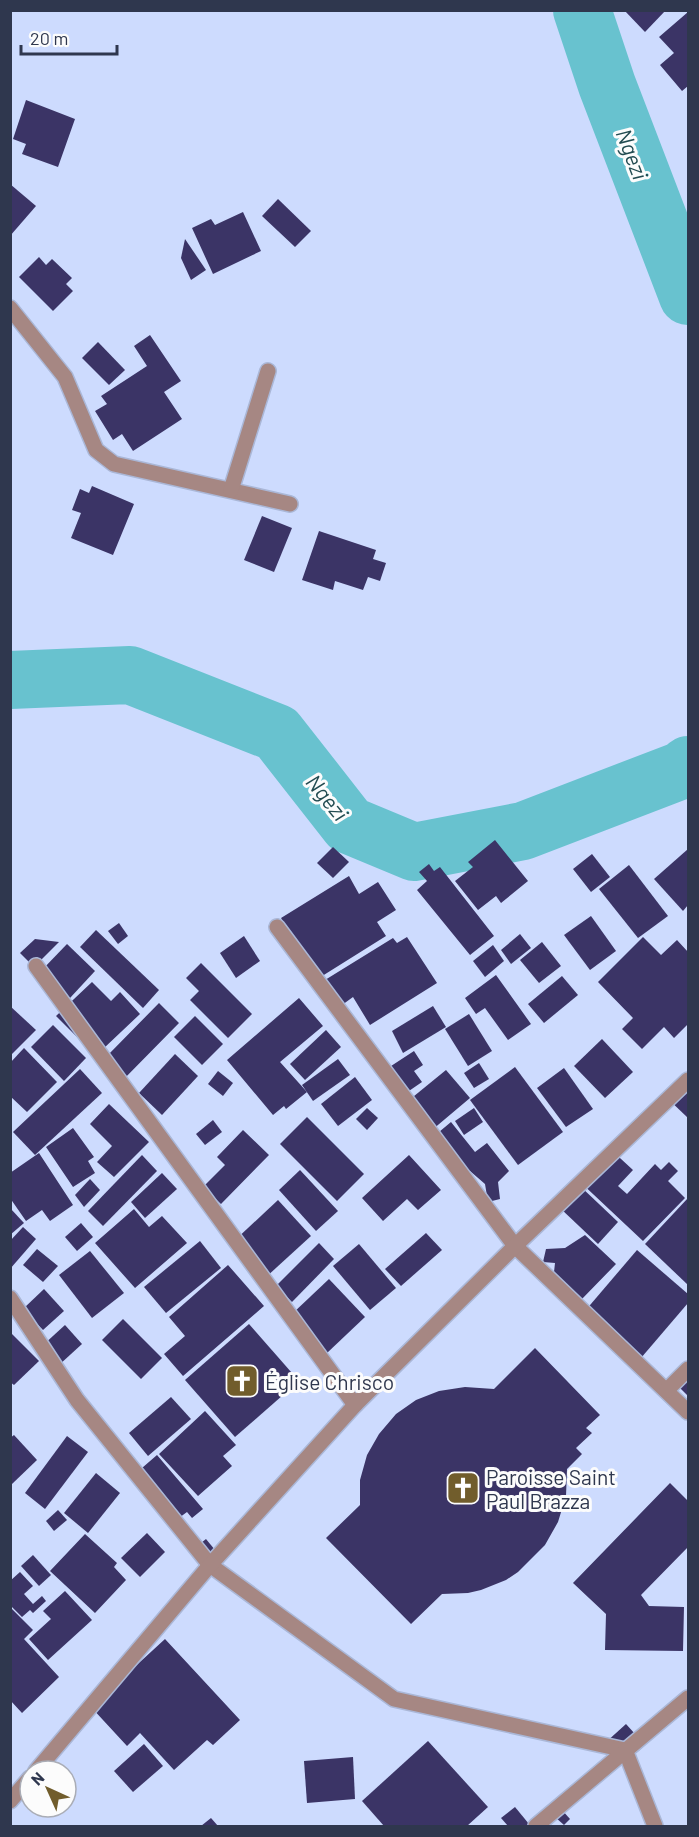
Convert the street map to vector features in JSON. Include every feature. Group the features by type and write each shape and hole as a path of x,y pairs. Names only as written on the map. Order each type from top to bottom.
{"street":[{"path":"10,308 65,377 96,450 114,464 290,504"},
{"path":"231,490 268,371"},
{"path":"277,927 515,1246 688,1412"},
{"path":"36,966 355,1405"},
{"path":"46,1759 210,1564 355,1405 515,1246 687,1084"},
{"path":"10,1298 77,1400 210,1564 394,1699 625,1750"},
{"path":"667,1390 688,1370"},
{"path":"536,1827 688,1698"},
{"path":"625,1750 655,1827"}],"building":[{"path":"624,10 666,10 645,32"},
{"path":"688,12 688,86 682,91 660,65 674,53 659,37"},
{"path":"26,100 75,119 58,167 22,154 26,144 13,139"},
{"path":"10,184 36,206 10,236"},
{"path":"278,199 311,231 295,247 262,216"},
{"path":"243,212 261,251 213,274 192,228 211,219 215,225"},
{"path":"185,239 206,270 191,280 181,258"},
{"path":"39,257 46,265 52,259 72,278 66,284 73,291 53,311 19,277"},
{"path":"150,335 181,381 164,392 182,419 133,451 122,434 113,440 95,411 107,404 101,396 147,366 134,346"},
{"path":"98,342 125,370 109,385 82,358"},
{"path":"92,486 134,504 113,555 71,538 81,513 72,510 80,489 89,493"},
{"path":"262,516 292,528 274,572 244,560"},
{"path":"319,531 376,550 373,559 386,563 380,581 368,577 363,590 335,581 333,590 302,580"},
{"path":"495,840 528,881 501,903 496,896 478,910 455,881 473,867 468,862"},
{"path":"333,847 349,862 333,878 317,863"},
{"path":"688,849 688,905 683,911 654,879"},
{"path":"592,854 610,877 591,892 573,869"},
{"path":"429,864 434,871 440,867 494,936 470,955 417,890 427,881 419,872"},
{"path":"629,865 668,916 638,938 599,889"},
{"path":"349,876 359,894 378,882 396,910 377,922 386,936 319,978 281,918"},
{"path":"591,916 616,951 590,970 564,935"},
{"path":"119,923 128,936 118,944 108,931"},
{"path":"96,930 159,990 143,1008 80,947"},
{"path":"520,934 531,948 511,964 501,950"},
{"path":"244,936 260,961 236,978 220,953"},
{"path":"407,937 437,983 370,1025 353,997 342,1005 325,980 393,938 397,943"},
{"path":"643,937 661,955 677,940 688,952 688,1024 674,1038 664,1027 642,1049 622,1029 633,1018 598,982"},
{"path":"35,939 59,942 34,967 20,953"},
{"path":"542,942 561,966 539,983 520,960"},
{"path":"67,944 95,971 70,998 41,971"},
{"path":"493,945 504,961 485,977 473,961"},
{"path":"201,963 252,1014 228,1038 190,1000 199,991 186,978"},
{"path":"496,975 531,1024 508,1040 485,1008 476,1014 465,998"},
{"path":"562,976 578,995 544,1023 528,1004"},
{"path":"92,982 111,1001 120,992 140,1014 103,1049 84,1030 77,1037 56,1016"},
{"path":"299,998 323,1026 280,1062 307,1092 286,1109 284,1106 273,1115 227,1060"},
{"path":"159,1003 179,1023 120,1083 111,1074 118,1066 108,1055"},
{"path":"10,1006 36,1030 10,1056"},
{"path":"433,1006 446,1027 403,1053 392,1031"},
{"path":"469,1014 492,1051 468,1066 445,1029"},
{"path":"195,1016 223,1044 202,1065 174,1037"},
{"path":"53,1025 86,1058 64,1081 31,1047"},
{"path":"326,1030 341,1047 305,1080 290,1064"},
{"path":"602,1039 633,1072 605,1098 574,1066"},
{"path":"24,1048 57,1082 27,1112 10,1096 10,1063"},
{"path":"414,1051 423,1065 414,1071 422,1082 406,1093 388,1068"},
{"path":"175,1054 198,1076 162,1115 139,1093"},
{"path":"338,1059 350,1075 313,1101 302,1085"},
{"path":"479,1063 489,1079 474,1088 464,1073"},
{"path":"515,1067 563,1132 518,1165 470,1100"},
{"path":"564,1068 593,1109 566,1127 537,1088"},
{"path":"80,1069 102,1093 35,1155 13,1132"},
{"path":"446,1070 470,1098 432,1130 408,1101"},
{"path":"218,1071 233,1083 223,1096 208,1084"},
{"path":"688,1072 688,1118 665,1096"},
{"path":"355,1077 372,1100 338,1126 321,1104"},
{"path":"109,1104 149,1142 114,1177 97,1162 112,1146 90,1124"},
{"path":"367,1108 378,1118 367,1130 356,1119"},
{"path":"474,1108 483,1122 464,1135 455,1121"},
{"path":"307,1117 364,1174 337,1201 280,1144"},
{"path":"213,1120 222,1132 205,1145 196,1134"},
{"path":"451,1122 475,1152 487,1143 509,1171 498,1182 500,1199 488,1202 485,1184 470,1171 465,1176 433,1137"},
{"path":"73,1128 94,1157 88,1161 95,1173 73,1187 46,1147"},
{"path":"243,1130 269,1155 221,1204 203,1187 225,1165 217,1157"},
{"path":"608,1147 633,1170 618,1186 627,1194 655,1164 661,1170 669,1162 678,1171 668,1181 685,1198 643,1241 577,1179"},
{"path":"39,1153 73,1205 50,1221 42,1210 26,1221 10,1198 10,1173"},
{"path":"142,1155 157,1171 103,1226 88,1211"},
{"path":"409,1155 441,1190 418,1210 407,1199 383,1221 362,1198"},
{"path":"300,1170 338,1211 316,1231 279,1190"},
{"path":"162,1173 177,1189 145,1218 131,1202"},
{"path":"90,1179 100,1190 84,1207 75,1195"},
{"path":"580,1186 618,1222 598,1244 560,1208"},
{"path":"688,1198 688,1285 645,1244"},
{"path":"278,1200 311,1236 265,1278 233,1242"},
{"path":"10,1208 24,1223 10,1235"},
{"path":"134,1209 149,1227 162,1216 187,1243 135,1288 95,1243"},
{"path":"81,1223 93,1237 77,1251 65,1237"},
{"path":"23,1227 36,1239 10,1269 10,1241"},
{"path":"426,1233 442,1250 401,1286 385,1269"},
{"path":"585,1235 616,1264 581,1300 554,1272 555,1263 543,1262 546,1249 565,1248"},
{"path":"200,1241 221,1268 166,1313 144,1287"},
{"path":"319,1243 334,1259 292,1302 276,1286"},
{"path":"359,1244 396,1288 370,1310 333,1266"},
{"path":"37,1249 58,1266 43,1282 23,1265"},
{"path":"637,1250 688,1294 688,1303 635,1365 579,1318"},
{"path":"90,1251 124,1293 92,1318 59,1275"},
{"path":"228,1265 264,1306 183,1376 164,1354 185,1336 169,1317"},
{"path":"329,1279 365,1317 327,1353 292,1314"},
{"path":"44,1289 64,1311 43,1330 23,1309"},
{"path":"123,1319 162,1358 141,1379 102,1340"},
{"name":"Église Chrisco","path":"249,1324 299,1381 235,1437 185,1380"},
{"path":"65,1325 82,1344 59,1365 42,1346"},
{"path":"10,1332 39,1361 14,1385 10,1382"},
{"name":"Paroisse Saint Paul Brazza","path":"535,1348 600,1415 586,1428 592,1433 576,1448 582,1454 567,1469 566,1496 558,1522 545,1545 518,1572 506,1580 481,1590 442,1594 411,1624 326,1538 360,1505 360,1480 367,1455 379,1434 396,1414 416,1400 439,1391 465,1387 494,1389"},
{"path":"688,1368 688,1396 674,1382"},
{"path":"171,1397 191,1419 148,1456 129,1433"},
{"path":"205,1411 236,1445 223,1456 232,1466 198,1496 159,1454"},
{"path":"14,1435 37,1460 12,1484 10,1482 10,1438"},
{"path":"67,1436 88,1452 45,1509 25,1493"},
{"path":"157,1455 203,1509 192,1518 187,1512 172,1523 165,1515 174,1507 142,1468"},
{"path":"96,1473 120,1493 88,1533 64,1513"},
{"path":"670,1483 688,1501 688,1547 641,1595 649,1606 684,1607 683,1651 605,1650 606,1614 573,1583"},
{"path":"58,1510 67,1520 54,1531 46,1521"},
{"path":"147,1533 165,1552 140,1577 121,1558"},
{"path":"85,1534 117,1563 114,1567 126,1580 95,1613 50,1571"},
{"path":"206,1539 215,1550 201,1562 191,1551"},
{"path":"33,1555 51,1575 39,1586 21,1566"},
{"path":"20,1572 33,1586 24,1594 33,1604 42,1596 46,1601 33,1613 30,1610 22,1617 10,1605 10,1581"},
{"path":"65,1591 92,1620 48,1660 29,1639 51,1619 43,1611"},
{"path":"10,1607 33,1630 24,1639 59,1677 22,1713 10,1700"},
{"path":"165,1639 240,1720 213,1745 207,1740 174,1770 140,1733 127,1746 91,1707"},
{"path":"626,1724 645,1745 624,1764 605,1743"},
{"path":"428,1741 488,1807 467,1826 384,1826 362,1801"},
{"path":"144,1744 163,1766 133,1792 114,1771"},
{"path":"353,1757 355,1799 307,1803 304,1761"},
{"path":"515,1807 529,1824 508,1826 501,1818"},
{"path":"562,1810 570,1819 564,1825 555,1817"},
{"path":"211,1818 218,1826 201,1826"}],"waterway":[{"name":"Ngezi","path":"582,10 607,85 688,296"},
{"name":"Ngezi","path":"10,680 130,675 277,733 349,825 414,852 523,831 682,770 688,765"}],"place":[{"name":"Église Chrisco","path":"242,1381"},
{"name":"Paroisse Saint Paul Brazza","path":"463,1488"}]}
